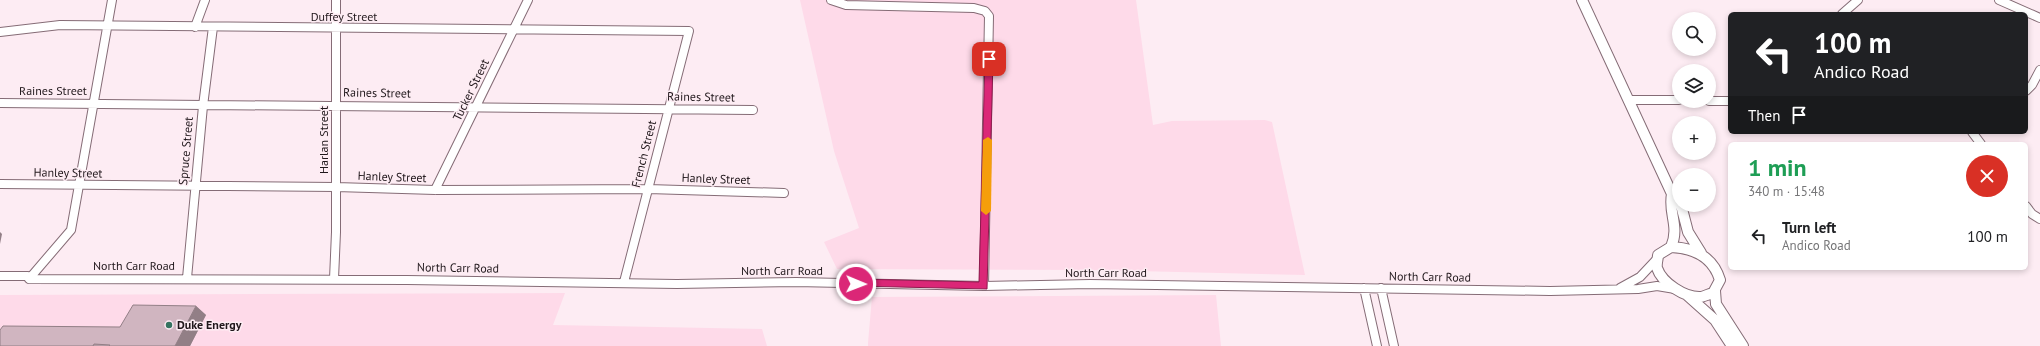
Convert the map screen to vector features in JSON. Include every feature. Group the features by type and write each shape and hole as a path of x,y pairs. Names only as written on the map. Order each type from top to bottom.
{"street":[{"path":"29,279 71,230 112,0"},
{"path":"195,27 205,0"},
{"name":"Harlan Street","path":"334,279 336,187 336,0"},
{"name":"Tucker Street","path":"435,190 528,0"},
{"path":"830,0 846,5 974,8 985,11 990,20 984,286"},
{"path":"1582,0 1628,100 1672,190"},
{"path":"1844,12 1858,0"},
{"path":"1999,0 2026,12"},
{"path":"2028,13 2040,18"},
{"name":"Duffey Street","path":"0,32 60,25 689,31"},
{"name":"Spruce Street","path":"187,278 202,106 213,27"},
{"name":"French Street","path":"624,282 689,31"},
{"path":"2028,89 2032,85 2040,70"},
{"path":"1628,100 1672,100"},
{"path":"1716,101 1728,101"},
{"name":"Raines Street","path":"0,103 93,103 202,106 336,105 668,108 753,110"},
{"name":"Hanley Street","path":"0,184 79,186 336,187 435,190 648,189 784,193"},
{"path":"2028,209 2040,220"},
{"path":"1674,212 1677,234 1671,247 1659,254 1656,260 1660,275 1715,320 1732,346"},
{"path":"1682,212 1688,232 1702,254 1715,266 1719,273 1720,280 1715,291 1716,304 1743,346"},
{"path":"1671,247 1692,249 1702,254"},
{"name":"North Carr Road","path":"1614,290 1630,284 1640,278 1656,260"},
{"name":"North Carr Road","path":"0,276 28,276 29,279 187,278 796,282 984,286 1090,284 1550,291 1638,289 1657,286 1680,292"},
{"path":"1364,288 1376,336 1377,346"},
{"path":"1381,288 1394,346"},
{"path":"1680,292 1702,296 1715,291"}],"shaded area":[{"path":"800,0 1136,0 1153,125 1172,121 1265,120 1272,122 1305,275 1094,270 837,269 824,242 859,228 834,151"},
{"name":"Duke Energy","path":"565,293 553,325 762,329 767,346 0,346 0,295"},
{"path":"1216,295 1221,346 868,346 872,297"}],"building":[{"path":"133,305 196,306 175,346 109,346 110,345 94,344 93,346 0,346 0,330 3,326 120,327"}],"slow traffic":[{"path":"986,211 988,140"}],"place":[{"name":"Duke Energy","path":"169,325"}],"route":[{"path":"856,284 984,286 989,59"}]}
